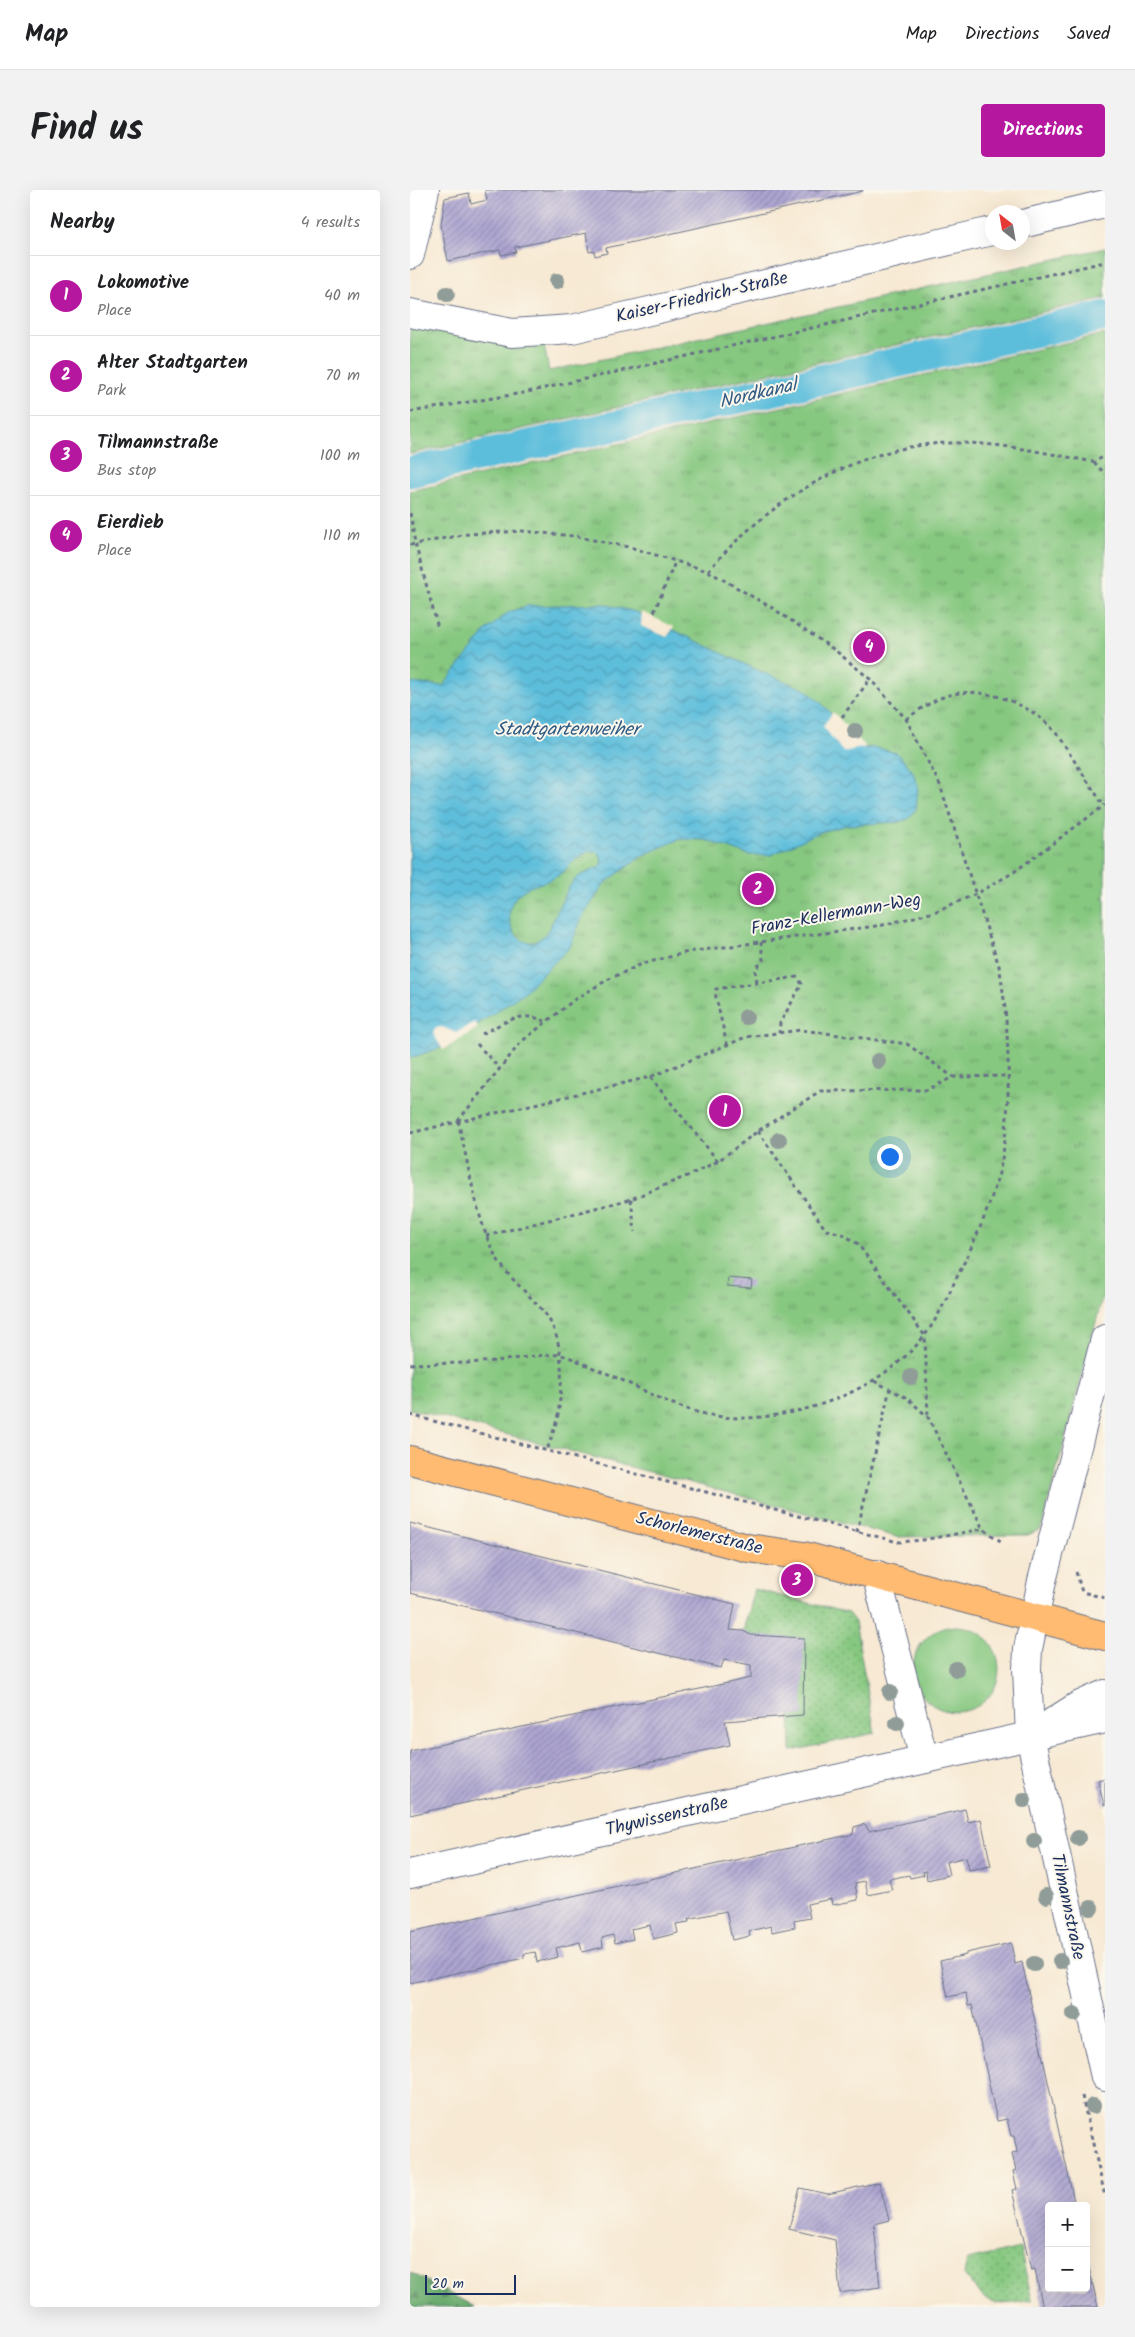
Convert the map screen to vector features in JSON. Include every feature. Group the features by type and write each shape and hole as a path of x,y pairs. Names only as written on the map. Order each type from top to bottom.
{"main road":[{"name":"Schorlemerstraße","path":"410,1460 748,1548 804,1556 876,1574 1105,1636"}],"street":[{"path":"410,255 425,190"},
{"path":"1030,222 1105,204"},
{"name":"Kaiser-Friedrich-Straße","path":"410,313 512,333 572,329 985,232"},
{"name":"Tilmannstraße","path":"1105,1339 1033,1618 1027,1669 1030,1736 1105,2077"},
{"path":"876,1574 924,1759"},
{"path":"1030,1736 1078,1706 1105,1694"},
{"name":"Thywissenstraße","path":"410,1874 1105,1718"}],"path":[{"path":"410,412 522,394 1105,262"},
{"path":"708,571 731,544 791,498 836,471 873,456 914,446 957,442 1002,446 1094,462 1105,474"},
{"path":"1094,462 1105,456"},
{"path":"410,514 415,544 438,628"},
{"path":"410,545 468,534 521,531 590,540 632,548 676,560 708,571 805,629 853,664 870,679 906,719 940,785 999,966 1004,991 1008,1076 1004,1143 998,1176 972,1247 940,1311 924,1336 873,1381 796,1411 745,1418 691,1412 665,1402 606,1372 560,1355 486,1362 410,1364"},
{"path":"654,612 676,560"},
{"path":"842,717 870,679"},
{"path":"906,719 932,702 956,693 972,693 1002,698 1026,708 1048,723 1056,733 1104,806"},
{"name":"Franz-Kellermann-Weg","path":"458,1121 521,1042 545,1021 607,980 642,964 688,952 884,925 934,912 976,894 1014,872 1104,806"},
{"path":"757,982 756,970 764,960 761,942"},
{"path":"726,1045 715,993 716,989 794,976 801,979 800,988 780,1023 779,1033"},
{"path":"482,1034 519,1016 534,1016 545,1021"},
{"path":"410,1133 650,1077 746,1037 802,1030 907,1044 953,1076"},
{"path":"477,1044 499,1068"},
{"path":"486,1236 631,1199 718,1161 820,1091 927,1090 953,1076 1008,1076"},
{"path":"650,1077 718,1161"},
{"path":"458,1121 486,1236 495,1255 506,1271 551,1322 560,1355 559,1408 547,1451"},
{"path":"758,1132 826,1230 842,1234 858,1244 924,1336 928,1417"},
{"path":"631,1199 634,1232"},
{"path":"873,1381 907,1398 928,1417 983,1529 1002,1542"},
{"path":"857,1532 890,1388"},
{"path":"410,1415 898,1542 923,1540 983,1529"},
{"path":"1082,1592 1105,1598"}],"green space":[{"path":"1105,248 1105,298 410,454 410,330 421,327 514,345 544,345 549,371"},
{"path":"1105,334 1105,1288 1041,1529 1028,1535 897,1537 410,1409 410,491"},
{"path":"754,1589 848,1613 855,1622 875,1733 791,1751 790,1716 803,1715 751,1635 743,1631"},
{"path":"956,1626 972,1630 986,1639 995,1653 999,1669 995,1685 986,1699 972,1708 956,1712 940,1708 926,1699 917,1685 913,1669 917,1653 926,1639 940,1630"},
{"path":"1020,2248 1032,2300 999,2304 985,2299 964,2274 967,2260"},
{"path":"410,2272 475,2307 410,2307"}],"water":[{"name":"Stadtgartenweiher","path":"603,604 636,612 759,671 806,690 864,748 876,748 897,753 912,770 918,786 916,809 908,819 898,822 847,825 820,832 771,855 749,855 706,840 680,839 643,855 605,883 582,917 570,947 523,993 448,1045 410,1058 410,683 443,686 487,630 509,612 527,606","holes":["589,851 596,851 601,856 602,865 573,882 545,934 533,942 526,942 520,939 511,926 509,917 510,909 517,895 528,888 553,879 576,859"]}],"pier":[{"path":"642,612 674,627 667,637 641,626"},
{"path":"833,712 866,747 843,752 823,726"},
{"path":"475,1022 478,1028 443,1050 433,1033 436,1028 442,1027 456,1033"}],"building":[{"path":"485,190 863,191 606,248 607,253 595,256 594,251 589,252 586,233 515,247 516,252 501,255 500,250 448,261 441,225 445,198 469,193 471,204 487,200"},
{"path":"728,1278 752,1280 751,1288 727,1286"},
{"path":"410,1523 735,1604 730,1630 743,1631 751,1635 804,1638 803,1715 725,1721 730,1745 410,1815 410,1751 751,1678 751,1665 724,1660 721,1668 410,1593"},
{"path":"1105,1778 1105,1806 1104,1806 1098,1780"},
{"path":"965,1809 968,1822 981,1819 991,1866 969,1870 966,1857 946,1862 949,1875 927,1880 926,1871 923,1872 924,1875 910,1878 909,1875 889,1879 892,1890 868,1895 865,1881 855,1883 858,1900 832,1905 831,1899 807,1904 810,1918 794,1921 795,1927 772,1932 771,1926 749,1931 750,1936 732,1940 726,1911 688,1919 689,1922 676,1924 678,1933 653,1939 650,1925 631,1929 633,1939 615,1943 613,1935 602,1938 603,1947 582,1952 580,1942 556,1948 558,1957 537,1962 535,1952 524,1954 524,1958 410,1983 410,1932 853,1834 854,1827 865,1824 869,1831"},
{"path":"1011,1943 1015,1964 1022,1962 1074,2202 1045,2202 1045,2292 1090,2292 1090,2272 1098,2307 1041,2307 1035,2269 1031,2270 1012,2190 1017,2189 1013,2171 1016,2170 1012,2154 1017,2152 1014,2136 1011,2136 1007,2119 997,2121 972,2005 968,2006 966,1993 948,1997 940,1961 966,1955 966,1953"},
{"path":"879,2182 889,2220 874,2224 880,2287 840,2293 835,2240 789,2229 800,2188 828,2194"}],"waterway":[{"name":"Nordkanal","path":"410,472 1105,316"}],"place":[{"name":"Eierdieb","path":"869,647"},
{"name":"Alter Stadtgarten","path":"758,889"},
{"name":"Lokomotive","path":"725,1111"},
{"name":"Tilmannstraße","path":"797,1580"}]}
